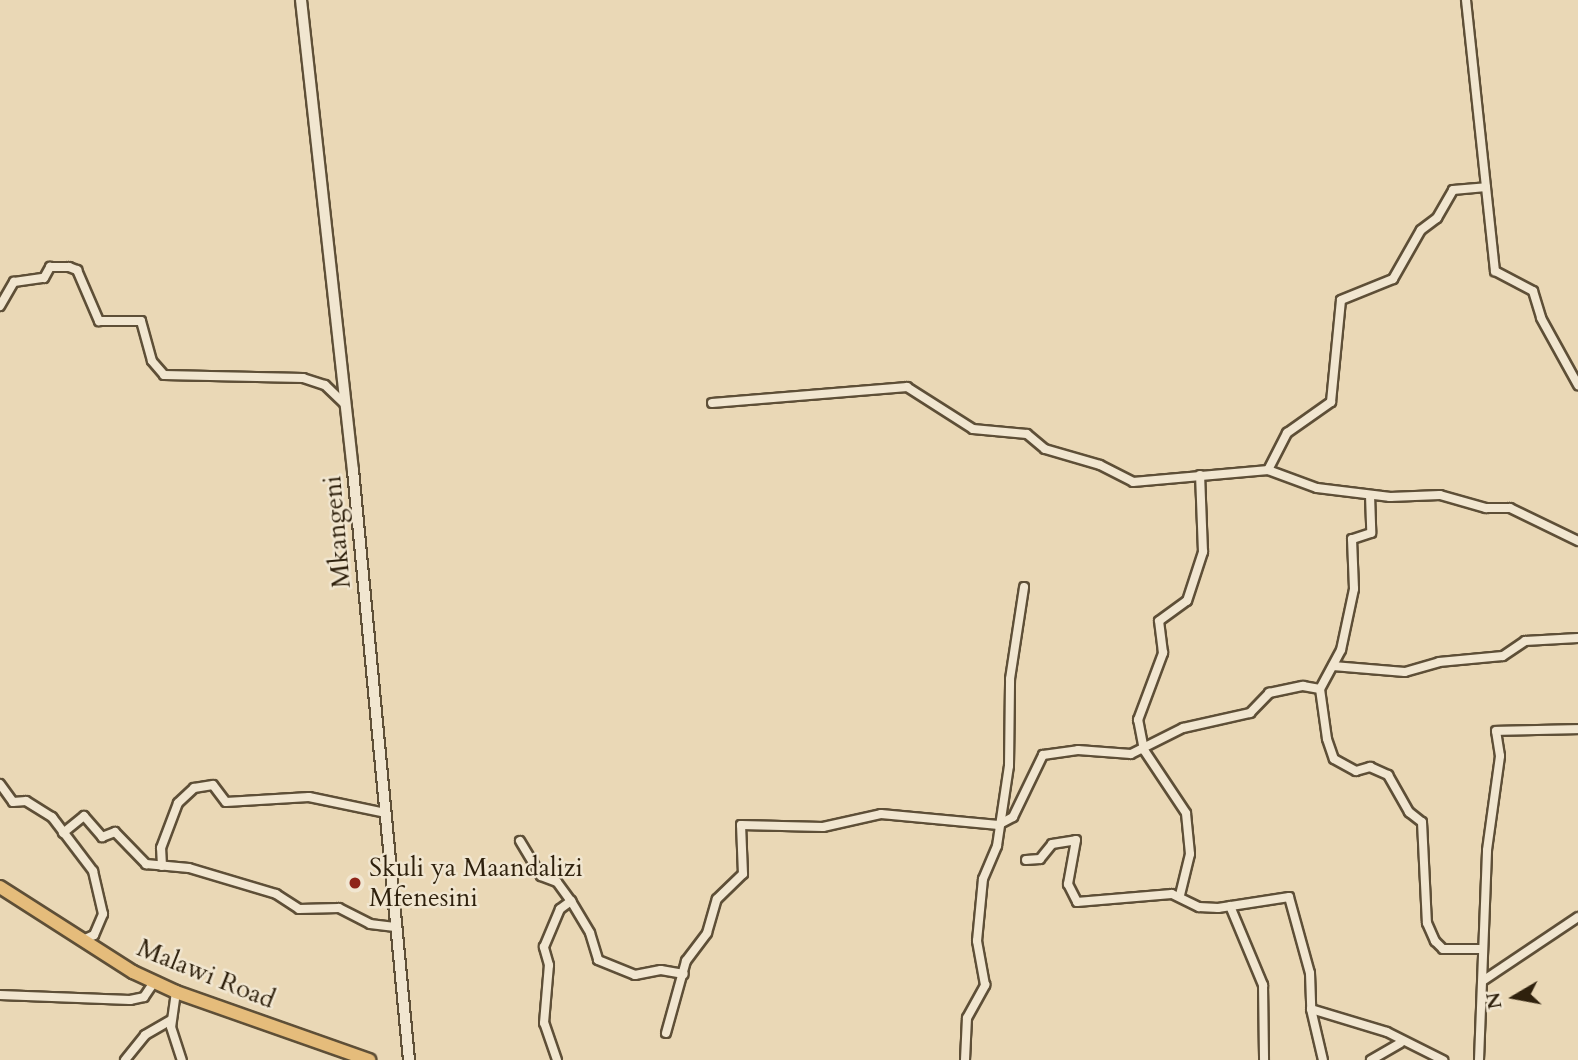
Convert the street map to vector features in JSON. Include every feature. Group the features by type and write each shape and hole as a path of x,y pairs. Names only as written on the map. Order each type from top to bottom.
{"main road":[{"name":"Malawi Road","path":"0,887 154,982 369,1060"}],"street":[{"name":"Mkangeni","path":"301,0 346,405 382,813 409,1060"},
{"path":"1466,0 1495,271 1532,290 1546,327 1578,385"},
{"path":"1268,470 1287,433 1331,402 1341,300 1393,279 1411,257 1421,230 1437,218 1453,190 1486,187"},
{"path":"0,306 14,282 44,278 50,267 69,267 77,270 99,321 141,321 152,361 164,375 303,377 325,385 346,405"},
{"path":"712,403 811,397 831,389 907,387 973,429 1027,434 1045,449 1100,465 1120,479 1200,475 1248,476 1268,470 1317,488 1370,495 1440,495 1486,508 1510,508 1578,541"},
{"path":"1180,895 1190,854 1186,813 1144,750 1138,720 1163,653 1159,621 1187,601 1203,552 1200,475"},
{"path":"1370,495 1371,533 1352,539 1354,589 1333,666 1320,690 1334,759 1356,771 1370,767 1388,775 1409,812 1422,822 1427,923 1435,941 1443,949 1482,949"},
{"path":"965,1060 967,1018 985,985 977,941 983,879 997,846 998,825 1009,766 1010,679 1024,587"},
{"path":"1333,666 1405,672 1438,662 1503,656 1525,641 1578,638"},
{"path":"666,1033 684,974 685,961 707,933 717,898 743,874 741,825 822,827 830,821 881,814 998,825 1013,817 1043,755 1144,750 1182,728 1250,713 1269,693 1303,686 1320,690"},
{"path":"1479,1060 1484,980 1482,949 1500,756 1496,731 1578,729"},
{"path":"0,784 13,802 26,801 52,817 100,891 103,914 94,935 83,940"},
{"path":"162,866 161,848 178,803 194,788 213,785 226,802 309,797 382,813"},
{"path":"63,833 83,817 102,837 115,832 146,864 189,868 276,894 299,909 339,908 370,924 395,927"},
{"path":"1026,860 1041,859 1052,844 1076,840 1068,884 1075,901 1180,895 1199,906 1230,906 1289,897 1310,973 1311,1009 1323,1060"},
{"path":"520,841 541,876 557,882 571,901 590,933 598,960 635,975 661,970 684,974"},
{"path":"557,1060 544,1023 549,965 544,947 560,909 571,901"},
{"path":"1230,906 1263,985 1264,1060"},
{"path":"1484,980 1578,917"},
{"path":"0,995 130,1000 144,997 154,982"},
{"path":"176,992 171,1020 182,1060"},
{"path":"1311,1009 1387,1032 1400,1043 1443,1060"},
{"path":"125,1060 145,1035 171,1020"},
{"path":"1371,1060 1400,1043"}],"place":[{"name":"Skuli ya Maandalizi Mfenesini","path":"355,883"}]}
